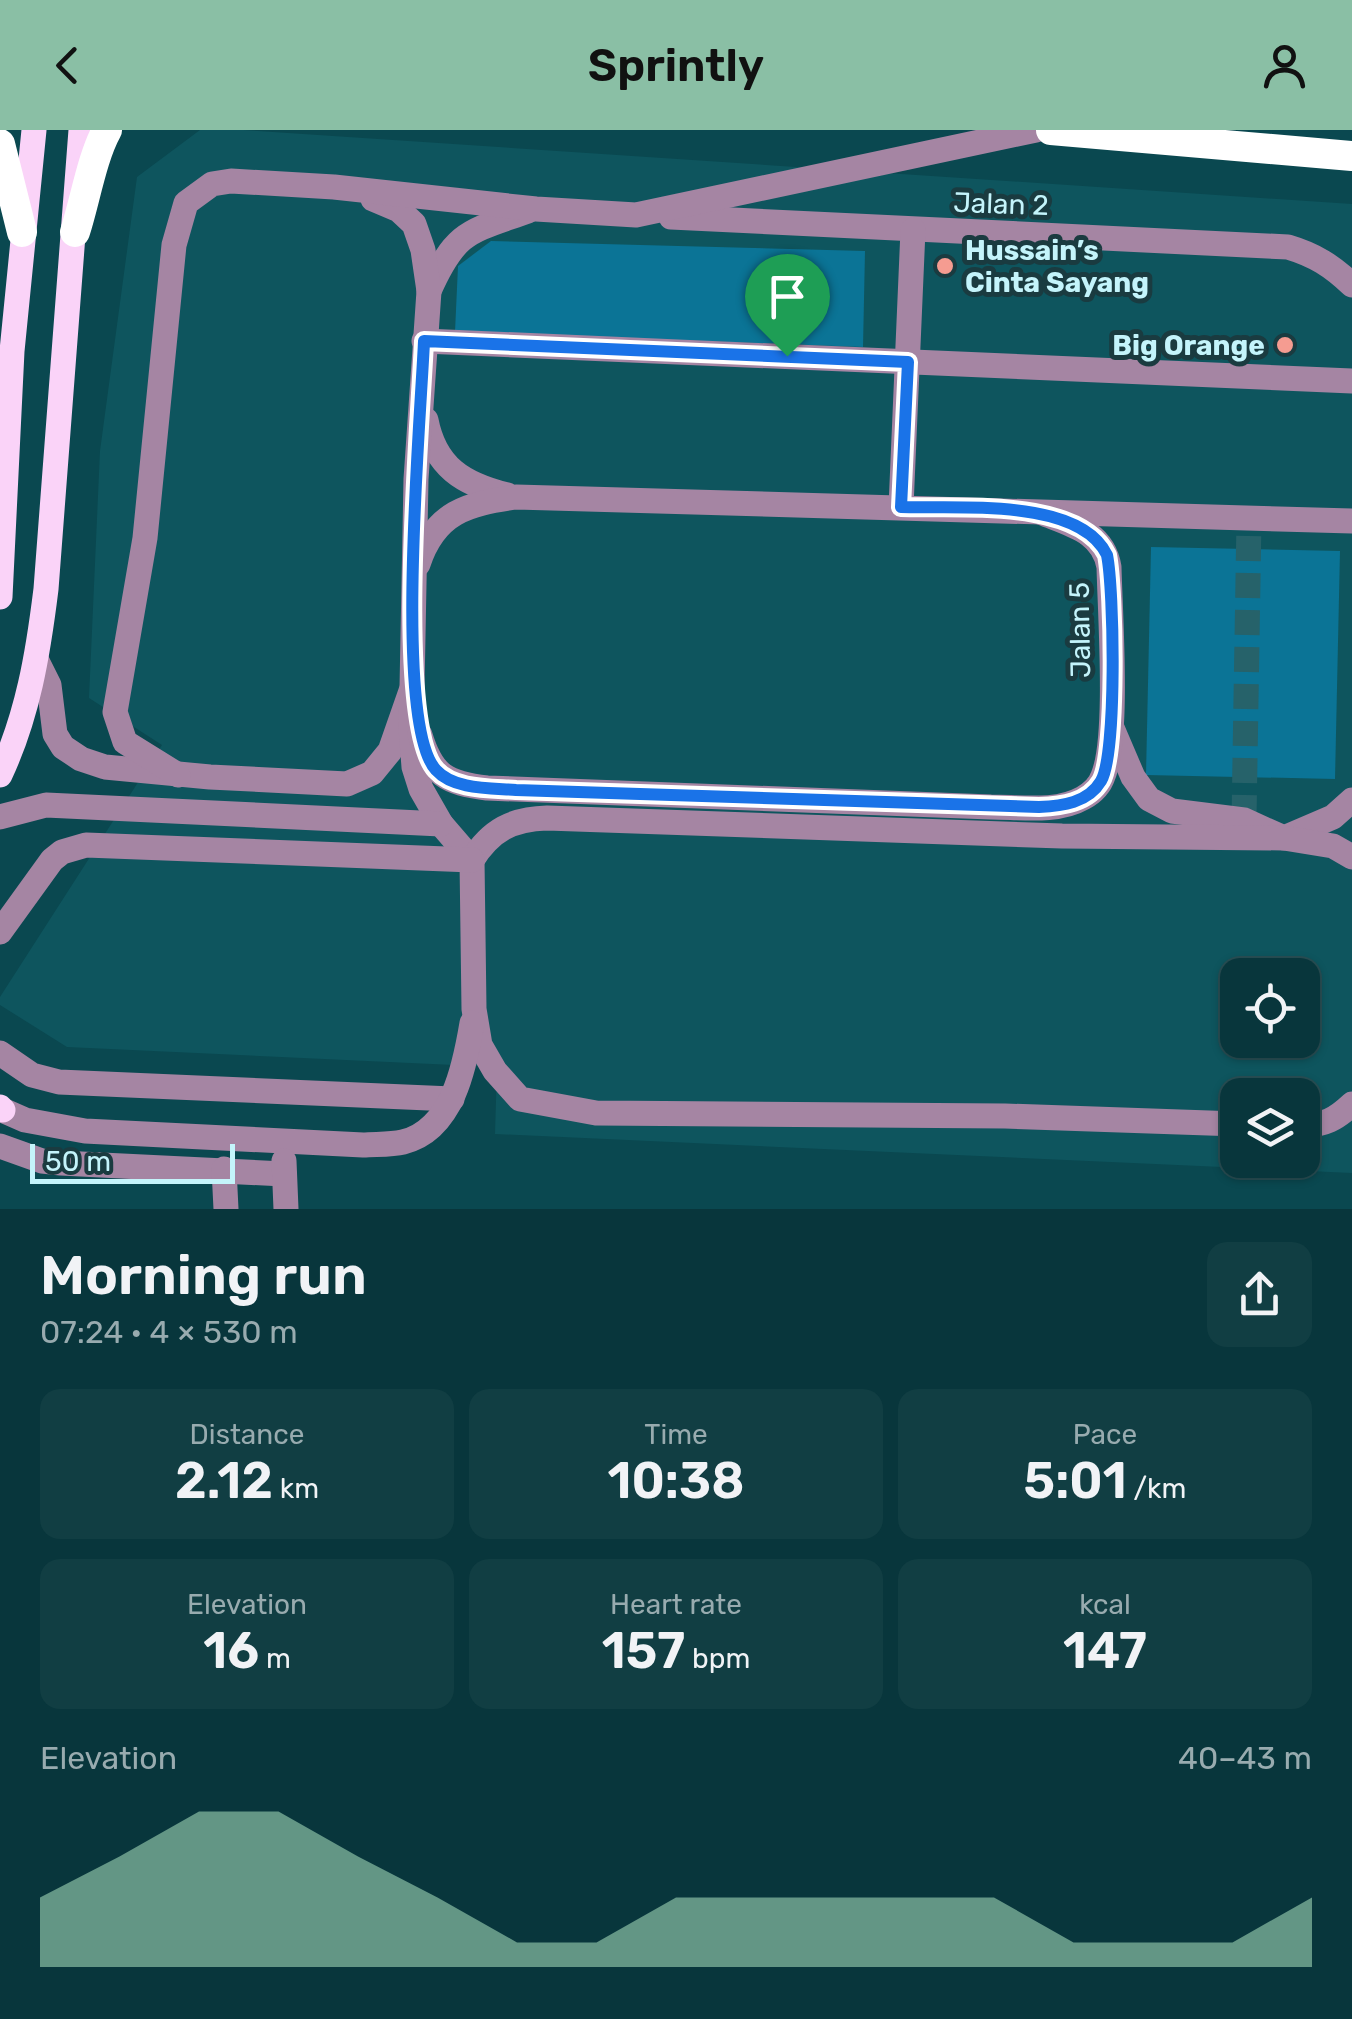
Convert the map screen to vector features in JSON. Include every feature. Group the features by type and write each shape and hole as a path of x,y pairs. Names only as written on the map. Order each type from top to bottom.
{"highway":[{"path":"75,232 99,146 108,130"},
{"path":"1051,130 1352,156"},
{"path":"0,144 22,232"}],"main road":[{"path":"0,598 6,436 34,130"},
{"path":"0,774 26,707 38,662 81,130"}],"street":[{"path":"178,775 125,742 115,712 145,538 170,275 186,203 212,184 231,182 334,187 536,209 636,214 1036,130"},
{"path":"334,187 382,202 406,215 420,234 428,290 414,573 414,767 421,789 441,824 472,860"},
{"path":"428,290 460,238 472,230 536,209"},
{"name":"Jalan 2","path":"636,214 1288,247 1321,260 1352,286"},
{"path":"901,507 913,230"},
{"path":"424,341 1352,381"},
{"path":"422,396 430,436 446,466 472,485 516,497"},
{"path":"414,573 430,535 450,516 480,502 516,497 1352,521"},
{"name":"Jalan 5","path":"1042,513 1095,537 1107,555 1110,724"},
{"path":"38,662 49,685 55,734 64,747 81,759 105,767 178,775 332,784 360,780 372,773 390,751 412,688"},
{"path":"412,688 420,736 437,772 466,785 516,790 1054,807 1084,798 1102,779 1110,724"},
{"path":"1110,724 1134,777 1149,799 1172,811 1244,820 1284,838 1333,817 1352,800"},
{"path":"0,817 46,805 441,824"},
{"path":"1220,1123 1005,1116 654,1114 566,1110 520,1099 507,1087 480,1046 474,1009 472,860 489,836 502,827 517,820 548,818 1062,836 1284,838 1333,846 1352,857"},
{"path":"0,932 52,860 62,852 86,845 472,860"},
{"path":"1,1109 39,1124 85,1132 363,1144 404,1142 427,1129 452,1099 464,1070 474,1009"},
{"path":"0,1053 32,1074 59,1082 452,1099"},
{"path":"1320,1124 1337,1119 1352,1104"},
{"path":"283,1141 286,1209"},
{"path":"0,1146 42,1162 284,1174"},
{"path":"224,1169 226,1209"}],"shaded area":[{"path":"200,130 1352,204 1352,1173 1320,1172 1320,1078 1220,1078 1220,1167 495,1134 497,1067 67,1047 0,1005 0,997 162,745 89,698 100,451 137,177"}],"building":[{"path":"491,241 865,251 863,347 455,332 458,266"},
{"path":"1151,547 1340,551 1335,779 1146,775"}],"tunnel":[{"path":"1244,820 1249,519"}],"place":[{"name":"Hussain’s Cinta Sayang","path":"945,266"},
{"name":"Big Orange","path":"1285,345"}],"route":[{"path":"424,341 787,356 908,362 901,507 1042,513 1082,528 1103,547 1109,567 1110,724 1107,764 1093,790 1075,802 1054,807 991,807 516,790 466,785 437,772 418,726 412,688 416,479 424,341"}]}
